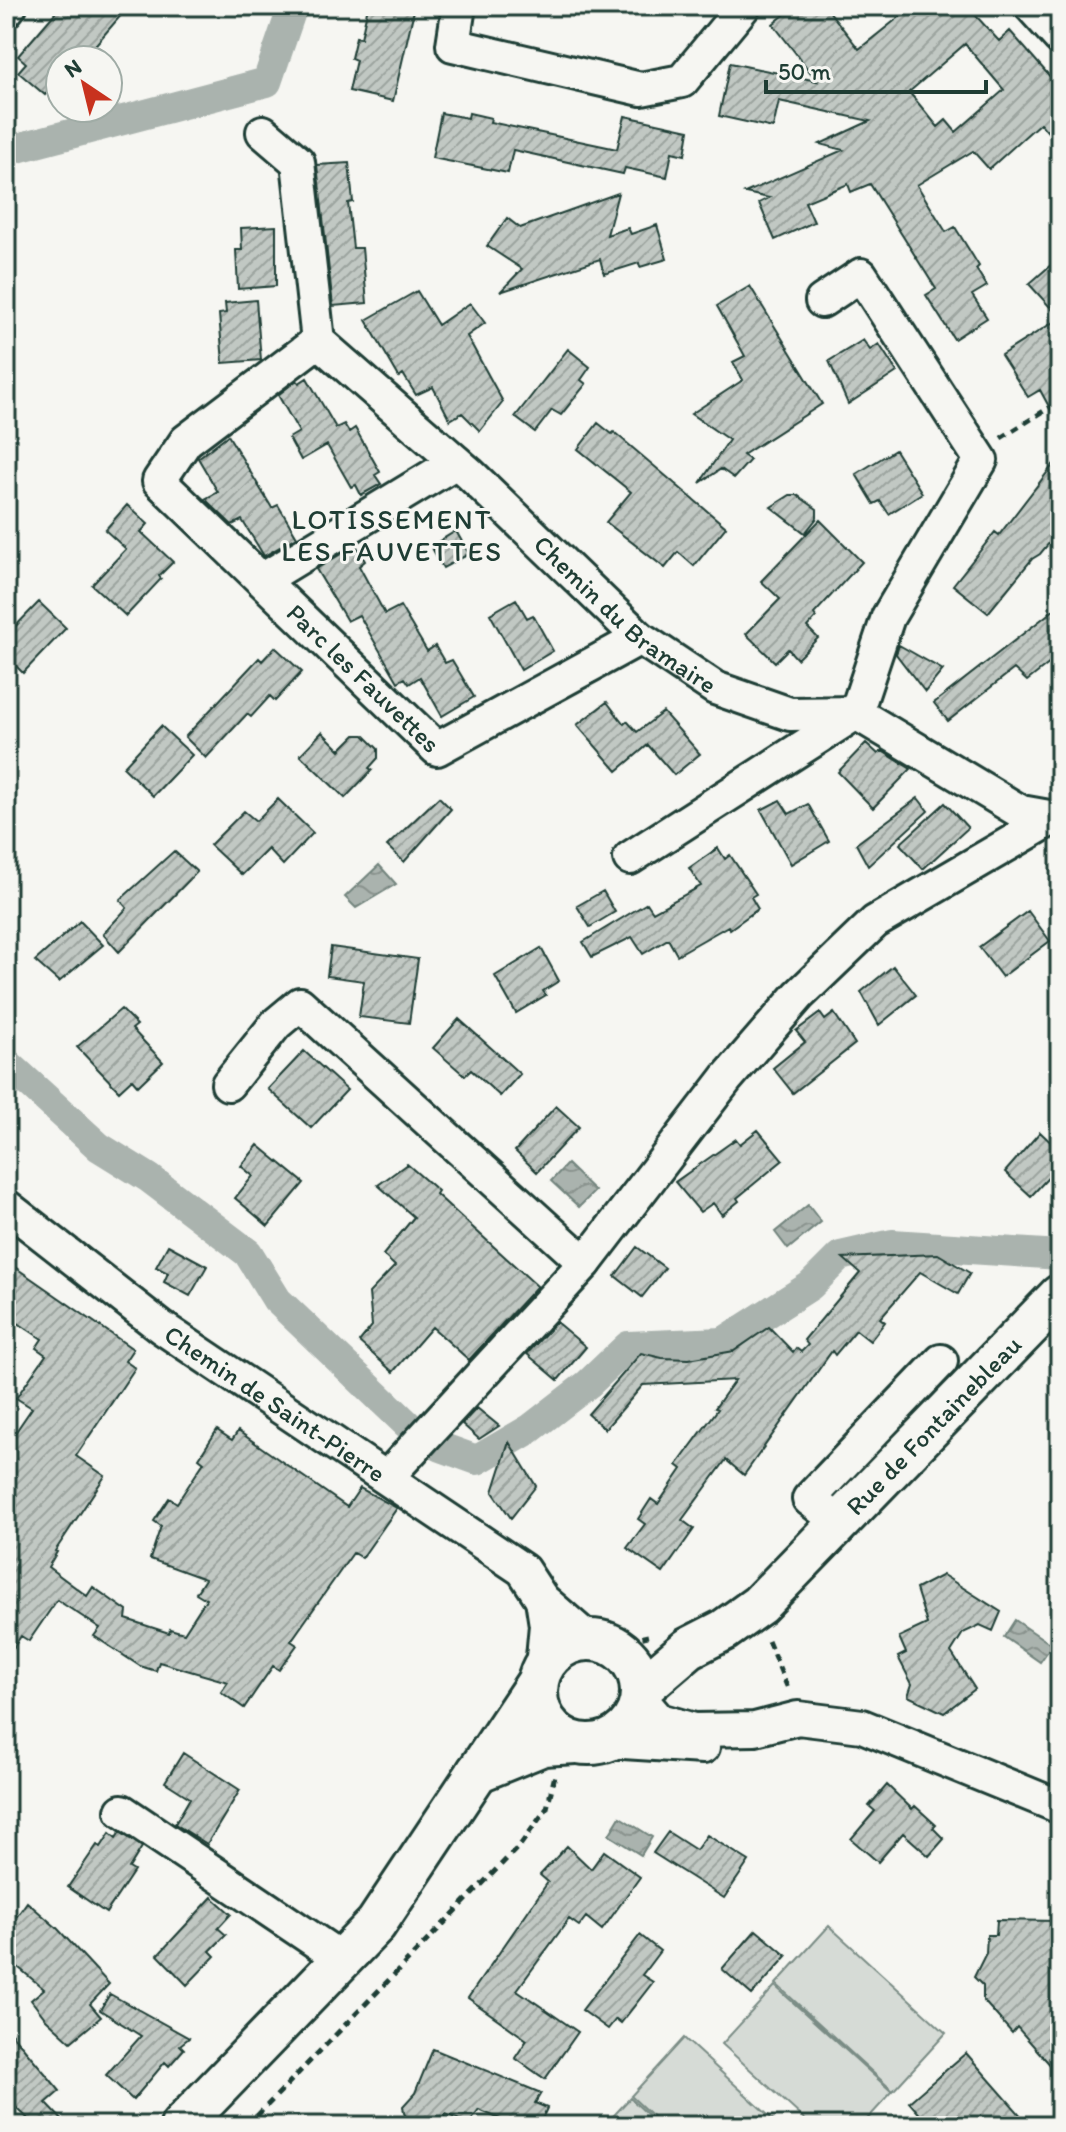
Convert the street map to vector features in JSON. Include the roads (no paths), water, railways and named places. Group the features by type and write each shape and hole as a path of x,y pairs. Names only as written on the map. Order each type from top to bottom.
{"street":[{"path":"6,11 10,6"},
{"path":"459,6 453,45 641,89 682,81 744,6"},
{"path":"1031,6 1060,38"},
{"path":"263,132 298,162 318,341"},
{"path":"630,858 856,713 888,617 981,460 861,275 822,301"},
{"name":"Chemin du Bramaire","path":"318,341 456,462 640,638 715,688 790,714 856,713"},
{"name":"Parc les Fauvettes","path":"318,341 186,441 159,481 437,749 640,638"},
{"name":"Parc les Fauvettes","path":"262,580 456,462"},
{"path":"856,713 1021,812 1057,818"},
{"path":"387,1477 585,1263 727,1078 799,995 875,922 1057,818"},
{"path":"228,1084 276,1024 300,1004 585,1263"},
{"name":"Chemin de Saint-Pierre","path":"6,1206 161,1327 523,1570 542,1599 588,1639"},
{"name":"Rue de Fontainebleau","path":"637,1682 689,1648 724,1630 759,1605 1060,1295"},
{"name":"Rue de Fontainebleau","path":"840,1523 809,1499 941,1361"},
{"path":"542,1599 546,1625 538,1704 545,1721 558,1734 591,1742 629,1725 637,1682"},
{"path":"181,2126 376,1924 553,1653 569,1643 588,1639 611,1644 659,1720 694,1730 755,1729"},
{"path":"477,1772 543,1745 591,1742 700,1748 730,1742 755,1729 798,1718 862,1726 1060,1807"},
{"path":"122,1811 342,1959"}],"water":[{"path":"379,865 396,884 356,908 345,897"},
{"path":"567,1164 595,1191 579,1207 551,1181"},
{"path":"808,1205 821,1222 788,1249 775,1232"},
{"path":"1015,1620 1052,1645 1040,1662 1004,1637"},
{"path":"620,1817 652,1837 641,1855 609,1835"}],"waterway":[{"path":"6,151 267,82 293,6"},
{"path":"6,1062 99,1147 149,1178 248,1253 277,1300 407,1424"},
{"path":"441,1447 477,1460 530,1429 588,1384 628,1346 723,1342 810,1286 840,1256 892,1244 1060,1255"}],"district":[{"name":"LOTISSEMENT LES FAUVETTES","path":"392,535"}]}
